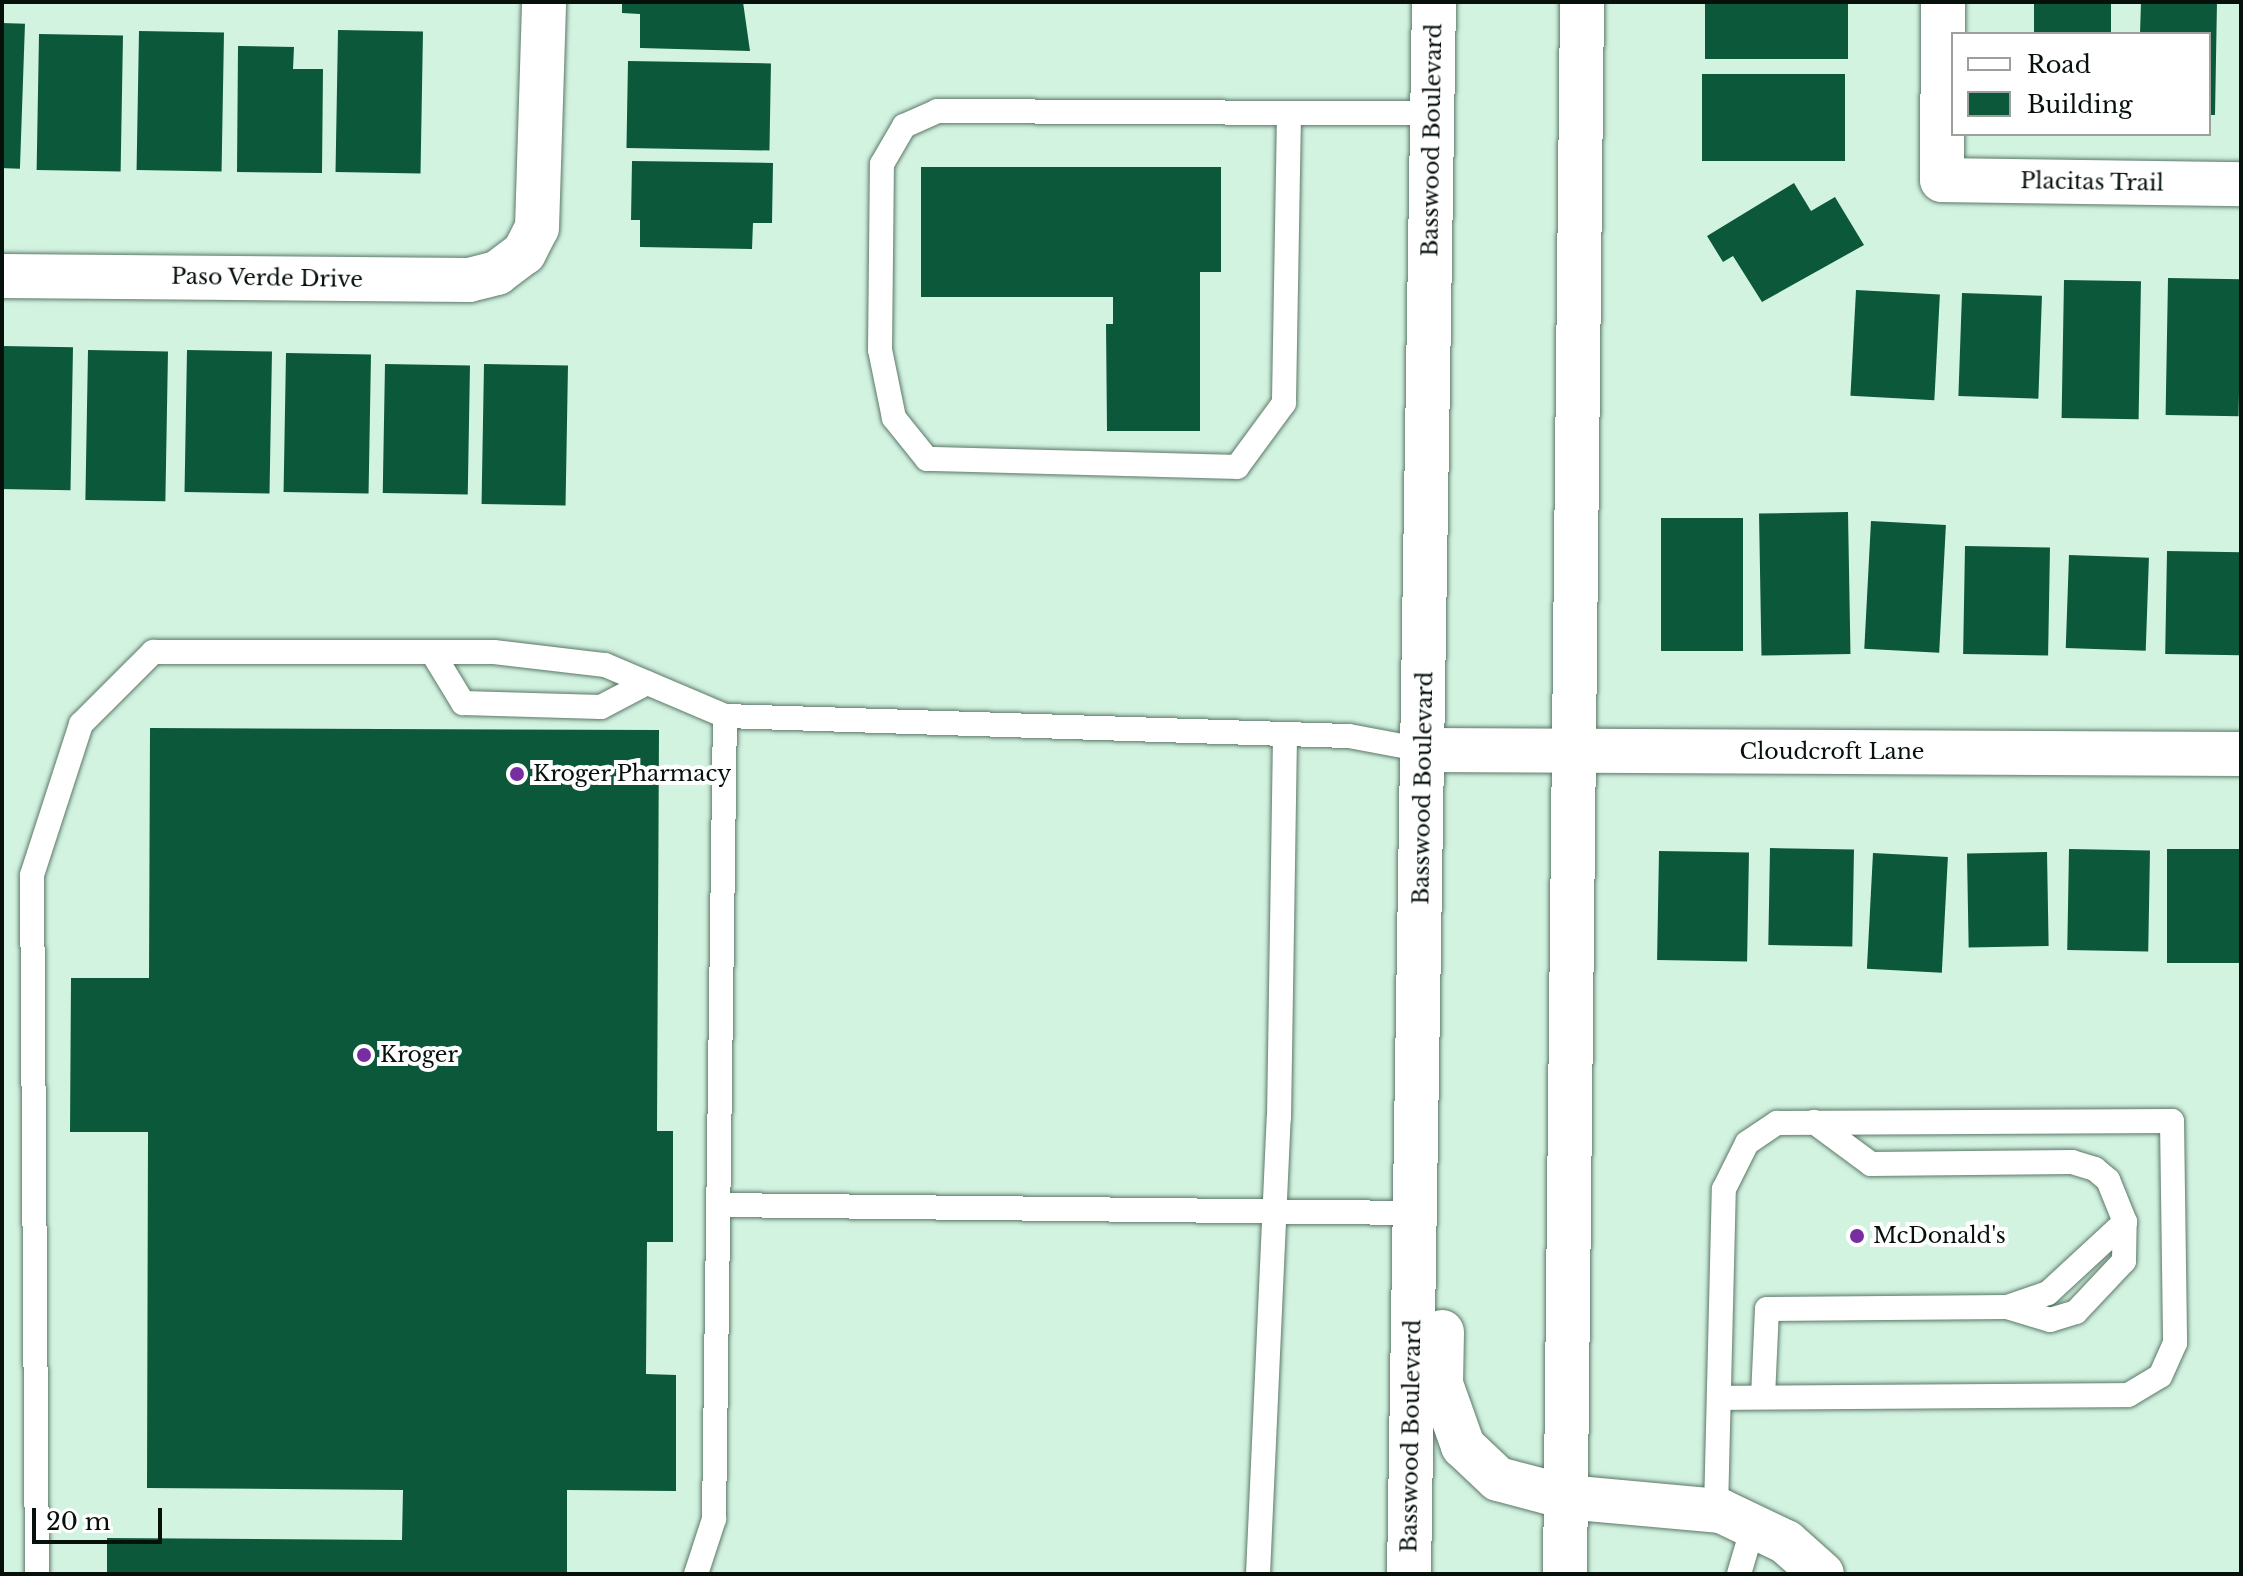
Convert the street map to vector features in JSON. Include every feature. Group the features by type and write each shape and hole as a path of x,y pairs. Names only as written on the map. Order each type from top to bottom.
{"main road":[{"name":"Paso Verde Drive","path":"2,276 469,280 497,273 524,253 542,193 544,2"},
{"name":"Basswood Boulevard","path":"1409,1574 1434,2"},
{"path":"1565,1574 1582,2"},
{"name":"Placitas Trail","path":"1943,2 1942,180 2241,184"},
{"name":"Cloudcroft Lane","path":"1424,750 2241,754"},
{"path":"1414,1272 1442,1328 1441,1384 1463,1446 1498,1479 1566,1497 1735,1516 1822,1574"}],"lane":[{"path":"1289,114 1284,403 1237,467 927,459 894,418 880,350 882,164 904,126 937,111 1432,114"},
{"path":"37,1574 32,875 81,724 153,652 432,652 605,665 725,716 1349,736 1424,750"},
{"path":"432,652 463,703 601,707 647,683"},
{"path":"696,1574 714,1519 725,716"},
{"path":"1258,1574 1275,1209 1285,735"},
{"path":"1720,1398 2128,1395 2160,1376 2175,1343 2172,1121 1777,1123 1733,1162 1724,1189 1720,1398 1739,1574"},
{"path":"1763,1397 1767,1309 2007,1307 2050,1320 2076,1312 2124,1261 2125,1222 2108,1180 2095,1169 2072,1162 1871,1164 1814,1122"},
{"path":"718,1205 1275,1209 1414,1213"},
{"path":"2007,1307 2048,1293 2125,1222"}],"building":[{"path":"622,2 743,2 750,51 640,48 640,14 622,13"},
{"path":"1705,2 1848,2 1848,59 1705,59"},
{"path":"2034,2 2111,2 2111,32 2034,32"},
{"path":"2141,2 2217,2 2215,115 2211,115 2211,32 2140,32"},
{"path":"2,23 25,24 20,169 2,168"},
{"path":"338,30 423,31 421,173 336,172"},
{"path":"139,31 224,32 222,171 137,170"},
{"path":"39,34 123,35 121,171 37,170"},
{"path":"238,46 294,47 293,69 323,69 322,173 237,172"},
{"path":"628,61 771,63 769,150 626,148"},
{"path":"1702,74 1845,74 1845,161 1702,161"},
{"path":"632,161 773,163 772,223 753,223 752,249 640,247 640,220 631,220"},
{"path":"921,167 1221,167 1221,272 1200,272 1200,431 1107,431 1106,324 1113,324 1113,297 921,297"},
{"path":"1794,183 1811,211 1835,197 1864,245 1762,302 1733,256 1723,262 1707,236"},
{"path":"2168,278 2241,279 2239,416 2166,415"},
{"path":"2064,280 2141,281 2139,419 2062,418"},
{"path":"1856,290 1940,294 1934,400 1850,396"},
{"path":"1962,293 2042,296 2038,399 1958,396"},
{"path":"2,346 73,347 70,490 2,489"},
{"path":"88,350 168,351 165,501 85,500"},
{"path":"187,350 272,351 270,493 185,492"},
{"path":"286,353 371,354 369,493 284,492"},
{"path":"385,364 470,365 468,494 383,493"},
{"path":"484,364 568,365 566,505 482,504"},
{"path":"1848,512 1850,654 1761,656 1759,514"},
{"path":"1661,518 1743,518 1743,651 1661,651"},
{"path":"1871,521 1946,525 1939,653 1864,649"},
{"path":"1965,546 2050,547 2048,655 1963,654"},
{"path":"2167,551 2241,552 2239,655 2165,654"},
{"path":"2069,555 2149,558 2146,651 2066,648"},
{"name":"Kroger","path":"150,728 659,730 657,1131 673,1131 673,1242 647,1242 646,1374 676,1375 676,1491 567,1490 567,1574 107,1574 107,1538 402,1540 403,1490 147,1488 148,1132 70,1132 71,978 149,978"},
{"path":"1770,848 1854,849 1852,946 1768,945"},
{"path":"2069,849 2150,850 2148,951 2067,950"},
{"path":"2167,849 2241,849 2241,963 2167,963"},
{"path":"1659,851 1749,853 1747,962 1657,960"},
{"path":"2047,852 2049,946 1969,947 1967,853"},
{"path":"1873,853 1948,857 1942,973 1867,969"}],"place":[{"name":"Kroger Pharmacy","path":"517,774"},
{"name":"Kroger","path":"364,1055"},
{"name":"McDonald's","path":"1857,1236"}]}
